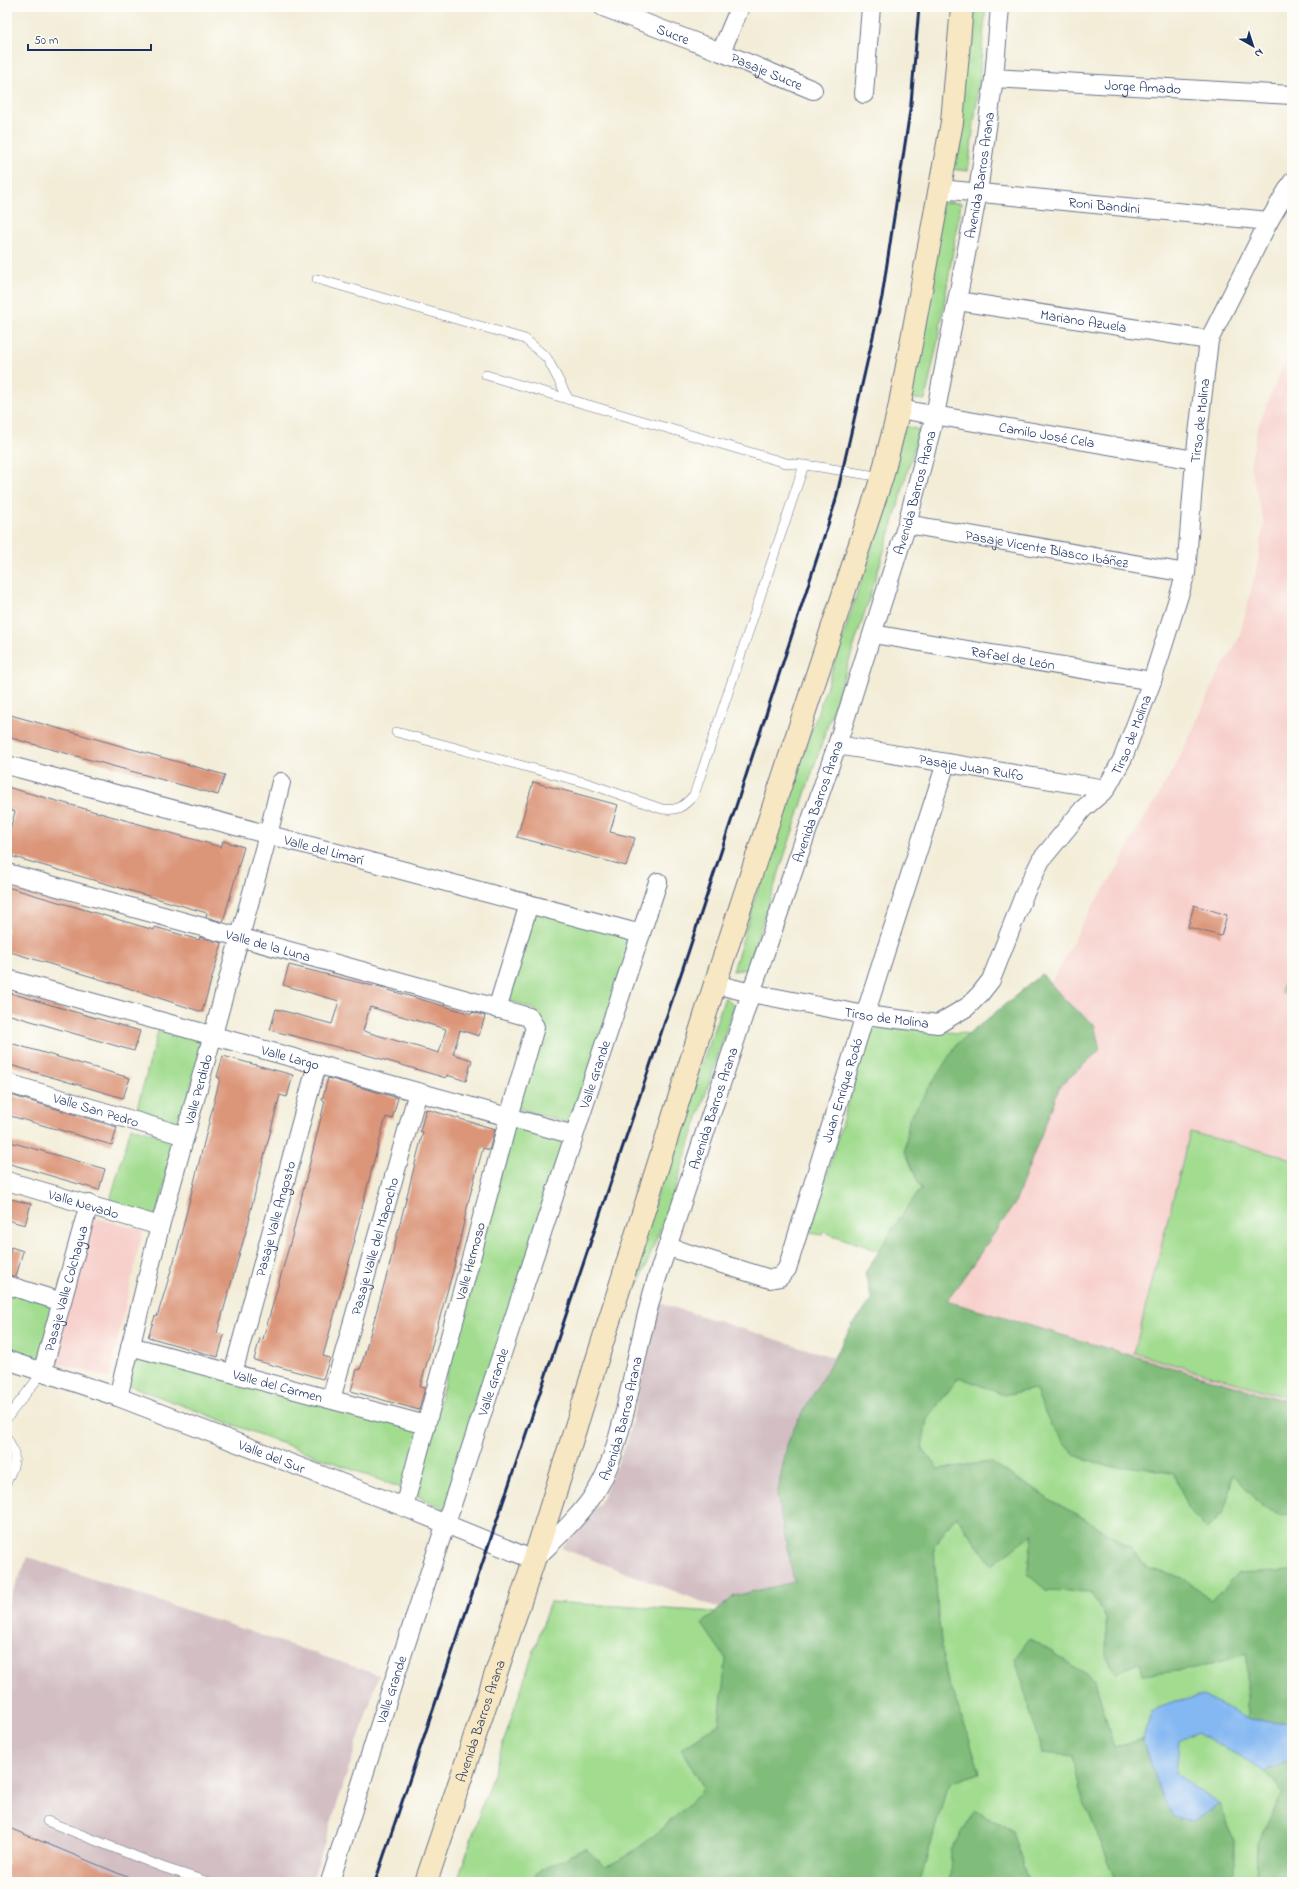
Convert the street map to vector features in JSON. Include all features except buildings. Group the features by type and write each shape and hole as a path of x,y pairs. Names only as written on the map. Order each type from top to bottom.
{"main road":[{"name":"Avenida Barros Arana","path":"426,1882 534,1560 715,984 882,477 899,409 952,122 962,7"}],"street":[{"name":"Sucre","path":"603,7 721,52"},
{"path":"721,52 740,7"},
{"path":"864,94 870,7"},
{"name":"Avenida Barros Arana","path":"534,1560 587,1504 598,1487 607,1468 624,1411 646,1315 751,993 837,745 907,524 935,415 978,192 994,78 1000,7"},
{"name":"Pasaje Sucre","path":"721,52 813,90"},
{"name":"Jorge Amado","path":"994,78 1292,95"},
{"name":"Tirso de Molina","path":"715,984 751,993 865,1015 938,1024 962,1010 980,994 991,980 1024,896 1041,860 1083,809 1106,789 1123,758 1152,681 1186,573 1195,460 1209,340 1269,221 1292,182"},
{"name":"Roni Bandini","path":"940,188 1269,221"},
{"name":"Mariano Azuela","path":"958,300 1209,340"},
{"name":"Camilo José Cela","path":"899,409 1195,460"},
{"name":"Pasaje Vicente Blasco Ibáñez","path":"907,524 1186,573"},
{"name":"Rafael de León","path":"873,634 1152,681"},
{"name":"Pasaje Juan Rulfo","path":"837,745 1106,789"},
{"name":"Juan Enrique Rodó","path":"668,1247 770,1279 780,1278 787,1269 865,1015 946,763"},
{"name":"Valle del Limarí","path":"7,765 641,934"},
{"name":"Valle Perdido","path":"118,1398 160,1226 240,938 281,782"},
{"name":"Valle de la Luna","path":"7,873 529,1017"},
{"name":"Valle Grande","path":"330,1882 392,1686 658,882"},
{"path":"497,1008 529,904"},
{"name":"Valle Largo","path":"7,979 574,1135"},
{"name":"Valle Hermoso","path":"404,1507 509,1117 535,1027 529,1017"},
{"name":"Pasaje Valle Angosto","path":"233,1373 317,1064"},
{"name":"Valle San Pedro","path":"7,1083 185,1136"},
{"name":"Pasaje Valle del Mapocho","path":"331,1399 418,1092"},
{"name":"Valle Nevado","path":"7,1181 160,1226"},
{"name":"Pasaje Valle Colchagua","path":"42,1373 89,1204"},
{"path":"7,1285 62,1302"},
{"name":"Valle del Carmen","path":"130,1346 426,1425"},
{"name":"Valle del Sur","path":"7,1360 118,1398 404,1507 534,1560"}],"lane":[{"path":"316,279 525,340 547,358 570,400"},
{"path":"486,375 786,463 804,466 820,466 882,477"},
{"path":"396,732 587,783 662,809 674,810 685,804 694,795 804,466"},
{"path":"7,1418 42,1373"},
{"path":"7,1438 15,1450 15,1464 7,1482"},
{"path":"47,1821 162,1866 208,1882"}],"shaded area":[{"path":"1292,343 1292,1412 942,1309 1039,1001 1061,966 1085,918 1119,866 1137,829 1154,803 1180,757 1215,680 1239,638 1257,567 1264,522 1250,466 1257,429"},
{"path":"94,1218 143,1230 109,1378 53,1362"},
{"path":"660,1303 858,1365 818,1646 561,1548 599,1504 627,1442"},
{"path":"28,1557 379,1675 312,1882 7,1882 7,1604"}],"green space":[{"path":"972,7 986,7 977,100 968,171 951,169"},
{"path":"942,202 961,203 938,340 925,400 908,398"},
{"path":"903,425 919,430 893,523 855,643 747,969 733,971 773,840 828,683 876,535"},
{"path":"533,904 636,933 572,1124 517,1108 540,1027 536,1010 505,999"},
{"path":"1292,958 1292,996 1281,993"},
{"path":"1042,974 1067,1002 1094,1024 1100,1050 1060,1086 1014,1205 947,1301 1292,1403 1292,1514 1280,1515 1263,1507 1233,1474 1225,1511 1207,1529 1190,1512 1174,1474 1143,1467 1108,1467 1074,1455 1051,1426 1035,1389 1004,1395 959,1377 927,1419 922,1448 938,1469 990,1462 1131,1548 1147,1568 1183,1578 1211,1600 1239,1573 1292,1570 1292,1723 1247,1719 1247,1654 1195,1669 1143,1675 1140,1663 1115,1672 1106,1655 1106,1617 1090,1592 1046,1590 1027,1574 1033,1534 992,1565 956,1516 934,1546 938,1615 945,1673 967,1731 980,1773 953,1782 946,1790 920,1882 538,1882 534,1874 586,1848 605,1867 619,1860 658,1832 704,1788 681,1749 719,1723 726,1659 702,1624 734,1596 794,1582 777,1496 787,1445 794,1428 853,1324 872,1300 865,1273 903,1213 921,1189 905,1151 909,1119 957,1044"},
{"path":"725,997 734,1006 670,1204 639,1284 627,1282"},
{"path":"160,1024 205,1037 180,1128 135,1115"},
{"path":"870,1026 1012,1037 912,1262 824,1232 822,1235 810,1233"},
{"path":"514,1118 569,1133 446,1509 415,1495"},
{"path":"131,1127 177,1140 156,1218 109,1204"},
{"path":"1190,1132 1292,1159 1292,1399 1134,1353"},
{"path":"7,1290 56,1305 41,1362 7,1350"},
{"path":"134,1353 422,1430 406,1490 126,1384"},
{"path":"858,1365 1292,1412 1292,1882 790,1882"},
{"path":"550,1602 801,1617 768,1882 457,1882"},
{"path":"1030,1638 1095,1680 1114,1748 1143,1739 1152,1767 1194,1822 1219,1803 1234,1842 1234,1882 1117,1882 1080,1792 1073,1756 1042,1753 1015,1658"},
{"path":"1292,1758 1292,1882 1256,1882 1257,1843 1283,1793 1265,1771"},
{"path":"975,1810 1013,1831 1028,1882 950,1882 951,1849"}],"water":[{"path":"1203,1696 1247,1719 1292,1723 1292,1758 1265,1771 1197,1732 1179,1741 1176,1774 1219,1803 1194,1822 1174,1816 1163,1800 1143,1739 1150,1711 1175,1702"}],"railway":[{"path":"375,1882 689,950 835,503 882,297 911,104 919,7"}]}
